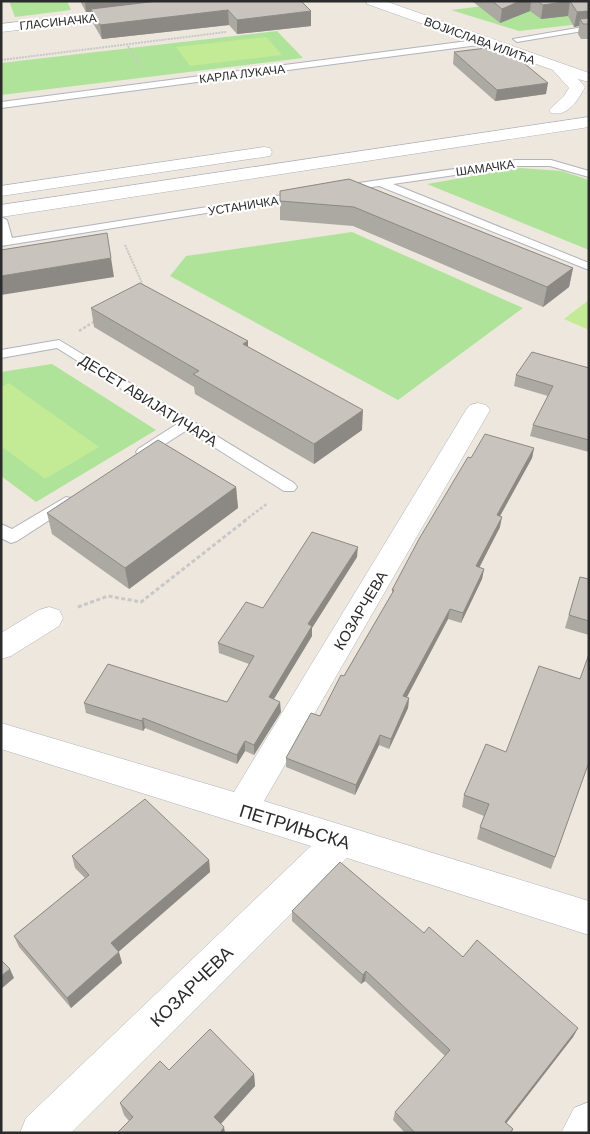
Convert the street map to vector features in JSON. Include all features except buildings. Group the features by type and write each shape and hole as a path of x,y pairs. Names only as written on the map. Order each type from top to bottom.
{"main road":[{"name":"ВОЈИСЛАВА ИЛИЋА","path":"372,1 483,42 589,78"},
{"name":"ВОЈИСЛАВА ИЛИЋА","path":"407,1 589,63"},
{"name":"ГЛАСИНАЧКА","path":"1,28 147,11"},
{"path":"557,110 571,99 577,87 559,68"},
{"path":"538,112 589,105"},
{"name":"УСТАНИЧКА","path":"1,211 589,122"},
{"path":"1,190 284,150"},
{"name":"КОЗАРЧЕВА","path":"242,809 478,410"},
{"path":"1,648 49,618"},
{"name":"ПЕТРИЊСКА","path":"1,736 242,809 589,918"},
{"name":"КОЗАРЧЕВА","path":"41,1133 341,840"},
{"path":"582,1133 589,1122"}],"lane":[{"path":"517,39 589,28"},
{"name":"КАРЛА ЛУКАЧА","path":"1,105 483,42"},
{"name":"ШАМАЧКА","path":"381,183 530,162 560,165 589,174"},
{"path":"332,190 381,183 589,267"},
{"name":"УСТАНИЧКА","path":"4,242 313,194"},
{"path":"1,220 4,242"},
{"path":"1,354 59,344"},
{"name":"ДЕСЕТ АВИЈАТИЧАРА","path":"59,344 289,487"},
{"path":"128,462 187,424"},
{"path":"1,530 11,537 78,494"}],"path":[{"path":"1,60 226,32"},
{"path":"128,46 143,69"},
{"path":"116,225 142,283 140,289"},
{"path":"59,344 98,319"},
{"path":"49,618 108,596 141,602 289,487"}],"green space":[{"path":"9,1 67,1 71,10 15,17"},
{"path":"524,1 589,1 589,23 519,31 451,10"},
{"path":"277,31 303,58 1,95 1,63"},
{"path":"266,37 282,55 190,66 176,47"},
{"path":"520,168 562,171 589,180 589,250 427,184"},
{"path":"352,232 523,308 398,400 170,276 186,256"},
{"path":"589,300 589,330 564,319"},
{"path":"52,364 156,430 36,502 1,476 1,372"},
{"path":"9,383 99,447 45,479 1,446 1,387"}]}
